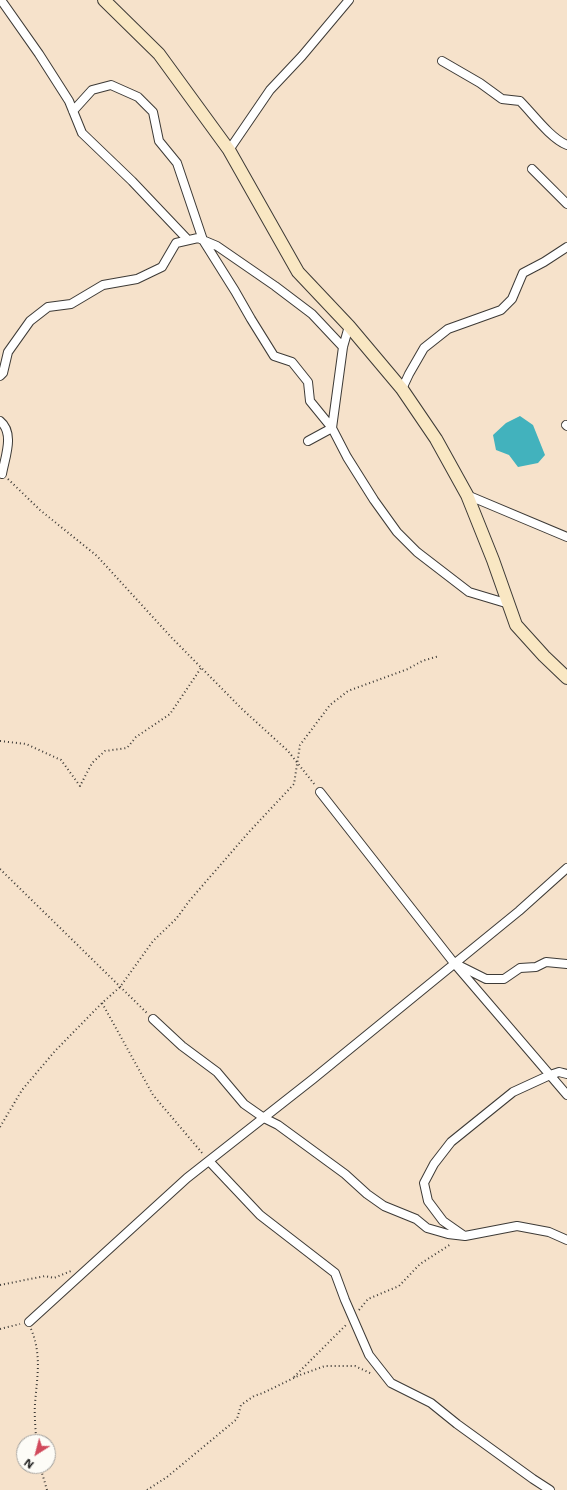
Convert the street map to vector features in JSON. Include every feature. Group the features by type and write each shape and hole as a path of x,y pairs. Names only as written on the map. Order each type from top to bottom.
{"street":[{"path":"1,0 39,54 69,101 82,133 132,181 188,240"},
{"path":"104,0 159,54 229,150 298,272 349,326 402,389 436,439 467,495 510,604 516,625 544,656 567,678"},
{"path":"229,150 270,90 302,56 348,0"},
{"path":"442,60 480,83 502,99 520,101 549,132 562,143 567,145"},
{"path":"73,111 92,90 111,85 138,97 153,112 159,141 177,164 203,240 236,291 274,356 292,362 308,382 310,401 332,428 347,457 374,500 398,532 417,552 469,592 510,604"},
{"path":"532,169 567,204"},
{"path":"0,376 3,372 8,352 30,321 48,307 71,304 103,285 137,279 162,267 176,243 198,238 217,246 300,304 312,314 343,347"},
{"path":"402,389 424,348 448,329 501,310 512,299 523,273 544,262 567,247"},
{"path":"332,428 343,347 349,326"},
{"path":"0,421 5,425 9,438 2,474"},
{"path":"308,441 332,428"},
{"path":"467,495 567,537"},
{"path":"320,792 454,963 567,1095"},
{"path":"28,1322 187,1178 264,1118 519,911 567,868"},
{"path":"454,963 486,979 504,979 520,968 536,967 546,962 567,964"},
{"path":"153,1019 182,1046 217,1072 244,1104 264,1118 278,1125 345,1174 367,1194 384,1206 416,1219 427,1228 448,1234 465,1236 517,1226 549,1232 567,1240"},
{"path":"465,1236 443,1221 428,1200 424,1183 434,1164 450,1142 513,1092 559,1072 567,1074"},
{"path":"209,1161 260,1215 335,1273 370,1355 391,1383 431,1403 457,1424 550,1490"}],"path":[{"path":"2,474 40,510 97,556 201,668 242,709 288,751 320,792"},
{"path":"0,1127 22,1090 55,1051 102,1003 120,987 153,941 176,919 190,900 249,832 294,784 300,745 330,705 348,691 408,669 422,661 439,656"},
{"path":"0,741 26,744 61,760 80,786 92,763 105,751 127,748 136,737 170,714 201,668"},
{"path":"0,869 153,1019"},
{"path":"102,1003 153,1095 209,1161"},
{"path":"291,1380 353,1318 368,1299 399,1286 420,1264 451,1244"},
{"path":"0,1285 45,1276 54,1278 65,1272 88,1268"},
{"path":"0,1330 28,1322 35,1339 39,1372 35,1406 36,1434"},
{"path":"147,1490 167,1477 237,1419 241,1405 254,1396 325,1366 355,1366 391,1383"},
{"path":"42,1474 47,1490"}],"water":[{"path":"520,416 533,425 545,455 538,463 518,467 509,455 496,450 493,435 506,423"}]}
